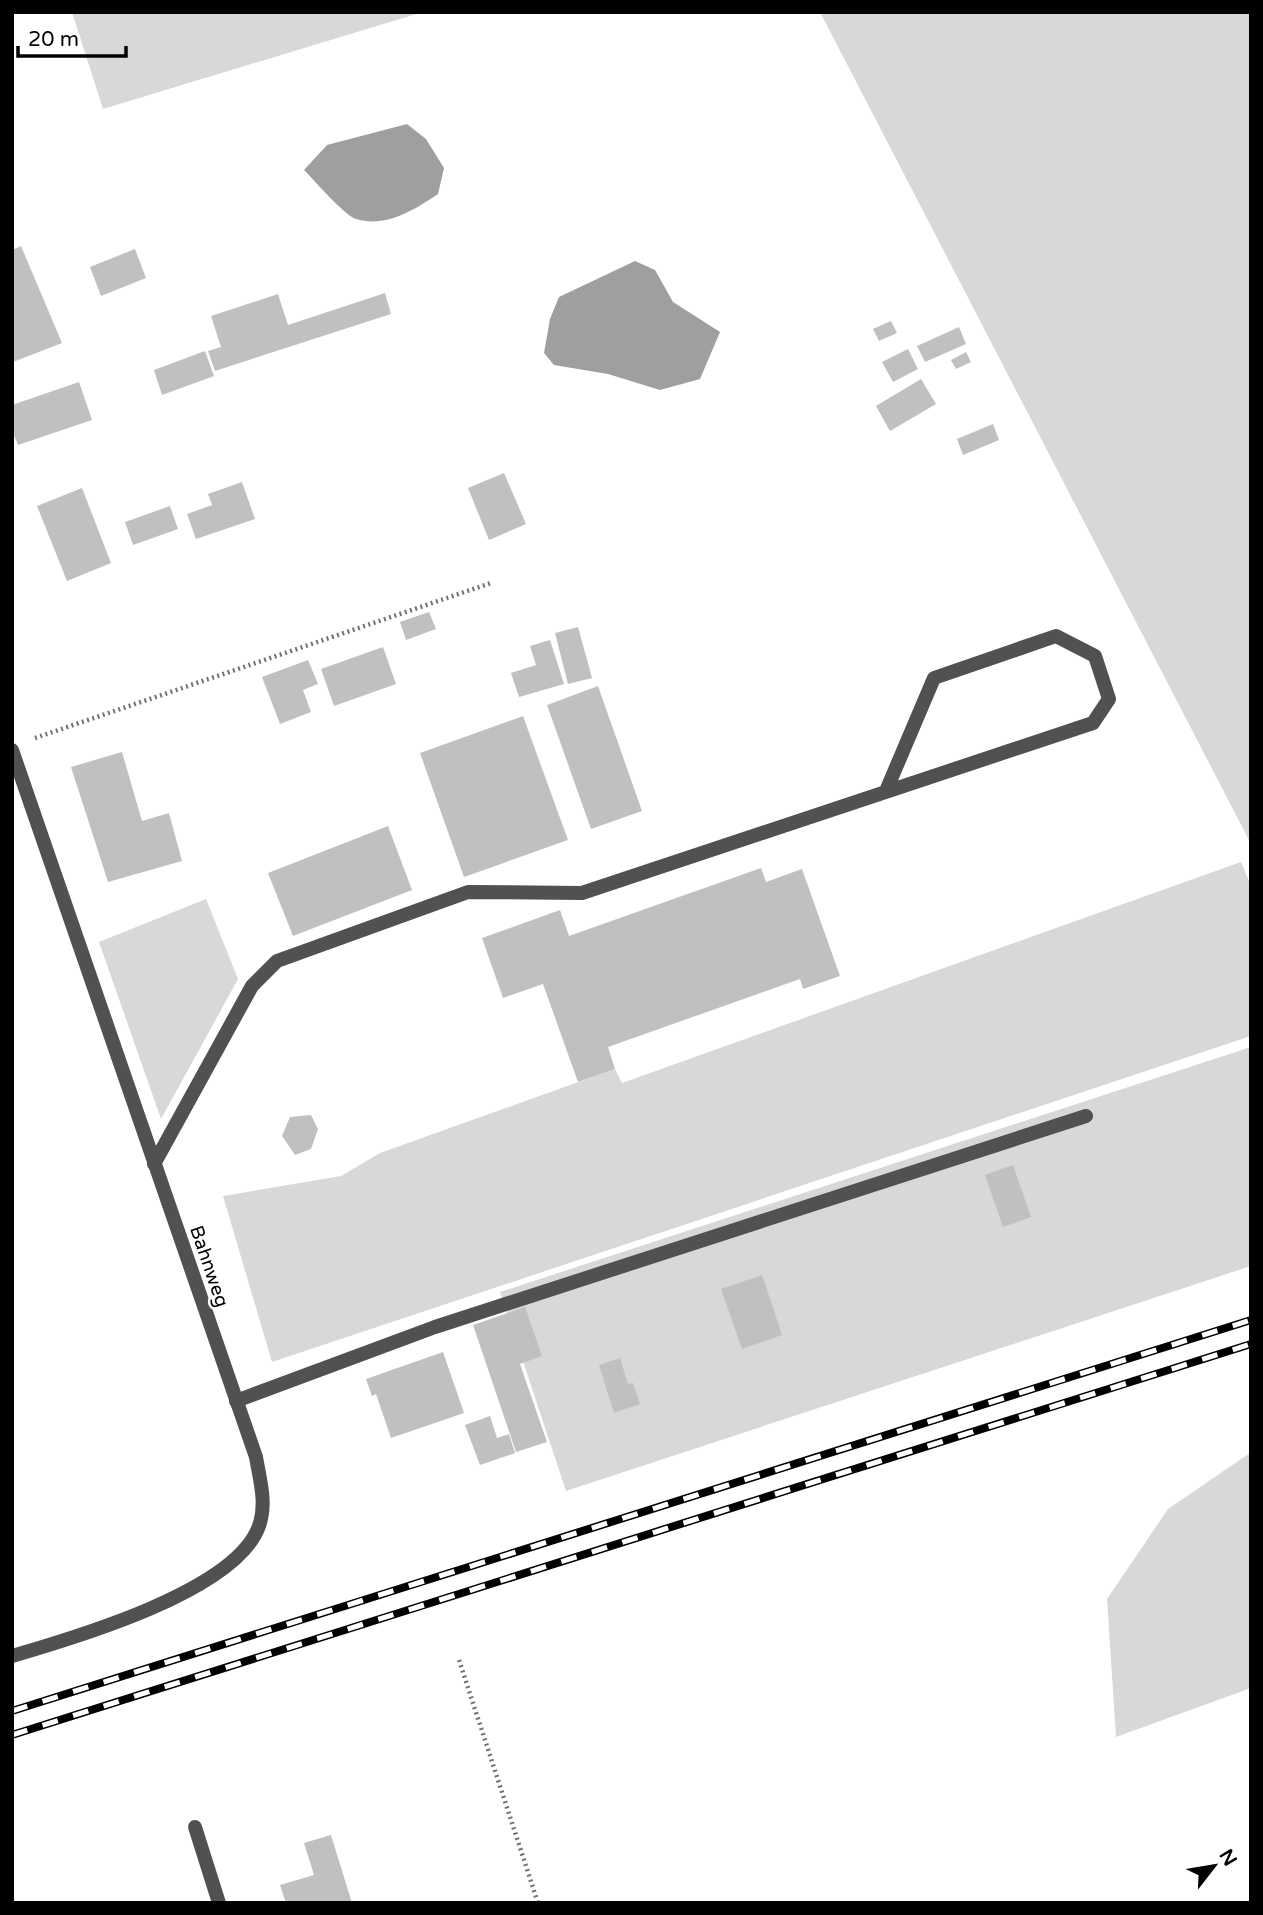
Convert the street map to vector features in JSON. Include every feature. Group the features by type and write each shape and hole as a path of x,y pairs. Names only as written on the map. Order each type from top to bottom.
{"street":[{"path":"155,1164 252,986 277,961 468,892 582,892 1093,723 1109,699 1096,656 1056,636 933,678 886,791"},
{"name":"Bahnweg","path":"12,750 256,1457 264,1504 258,1529 242,1553 202,1581 153,1608 12,1656"},
{"path":"236,1401 435,1327 1086,1116"},
{"path":"195,1827 219,1903"}],"path":[{"path":"25,741 491,583"},
{"path":"459,1660 538,1903"}],"shaded area":[{"path":"72,12 423,12 103,109"},
{"path":"820,12 1251,12 1251,844"},
{"path":"407,124 426,139 444,168 438,194 399,216 378,221 356,219 337,205 304,170 327,145"},
{"path":"635,261 655,270 673,302 720,332 700,379 660,390 608,374 554,365 544,353 550,319 559,297"},
{"path":"1241,862 1251,886 1251,1036 272,1362 223,1196 341,1176 380,1153 615,1069 622,1083"},
{"path":"206,899 238,979 161,1119 99,942"},
{"path":"1251,1047 1251,1266 566,1491 500,1292"},
{"path":"1251,1404 1251,1688 1116,1737 1107,1599 1168,1509 1250,1453"}],"building":[{"path":"21,246 62,343 13,362 12,250"},
{"path":"135,249 146,278 101,296 90,267"},
{"path":"385,293 391,314 215,371 208,351 221,347 211,316 278,294 288,325"},
{"path":"891,321 897,333 879,341 873,329"},
{"path":"959,327 966,344 925,362 917,346"},
{"path":"908,349 918,369 893,382 882,362"},
{"path":"205,351 214,376 162,395 154,370"},
{"path":"966,352 971,362 956,369 951,360"},
{"path":"921,379 936,404 890,431 876,406"},
{"path":"79,382 92,420 18,445 12,430 12,405"},
{"path":"993,424 999,440 963,455 957,439"},
{"path":"504,473 526,524 489,540 468,488"},
{"path":"242,482 255,519 196,539 187,514 212,505 208,494"},
{"path":"82,488 111,563 67,581 37,506"},
{"path":"170,506 178,529 133,545 125,522"},
{"path":"429,612 436,629 406,640 400,622"},
{"path":"578,627 592,678 568,684 555,633"},
{"path":"550,640 564,684 519,697 511,673 536,665 530,646"},
{"path":"383,647 396,684 334,706 321,669"},
{"path":"308,660 318,684 303,690 311,712 280,724 262,677"},
{"path":"598,686 642,811 591,829 547,705"},
{"path":"523,716 568,840 464,877 420,753"},
{"path":"122,752 142,821 169,813 182,861 108,882 71,767"},
{"path":"388,826 412,890 293,936 268,873"},
{"path":"761,868 766,882 802,869 840,976 803,989 800,979 608,1047 615,1069 578,1082 543,984 503,998 482,938 560,910 569,936"},
{"path":"311,1115 318,1129 311,1149 295,1155 282,1136 290,1117"},
{"path":"1013,1165 1031,1217 1003,1227 985,1175"},
{"path":"762,1275 782,1335 742,1349 721,1289"},
{"path":"525,1307 542,1356 520,1364 547,1442 516,1452 473,1325"},
{"path":"443,1352 464,1413 391,1438 376,1394 372,1396 366,1379"},
{"path":"620,1358 628,1384 633,1383 640,1404 614,1413 599,1365"},
{"path":"490,1416 497,1438 509,1434 515,1453 480,1465 465,1425"},
{"path":"331,1835 352,1903 286,1903 280,1885 314,1875 304,1843"}],"railway":[{"path":"12,1711 1251,1320"},
{"path":"12,1735 1251,1344"}]}
